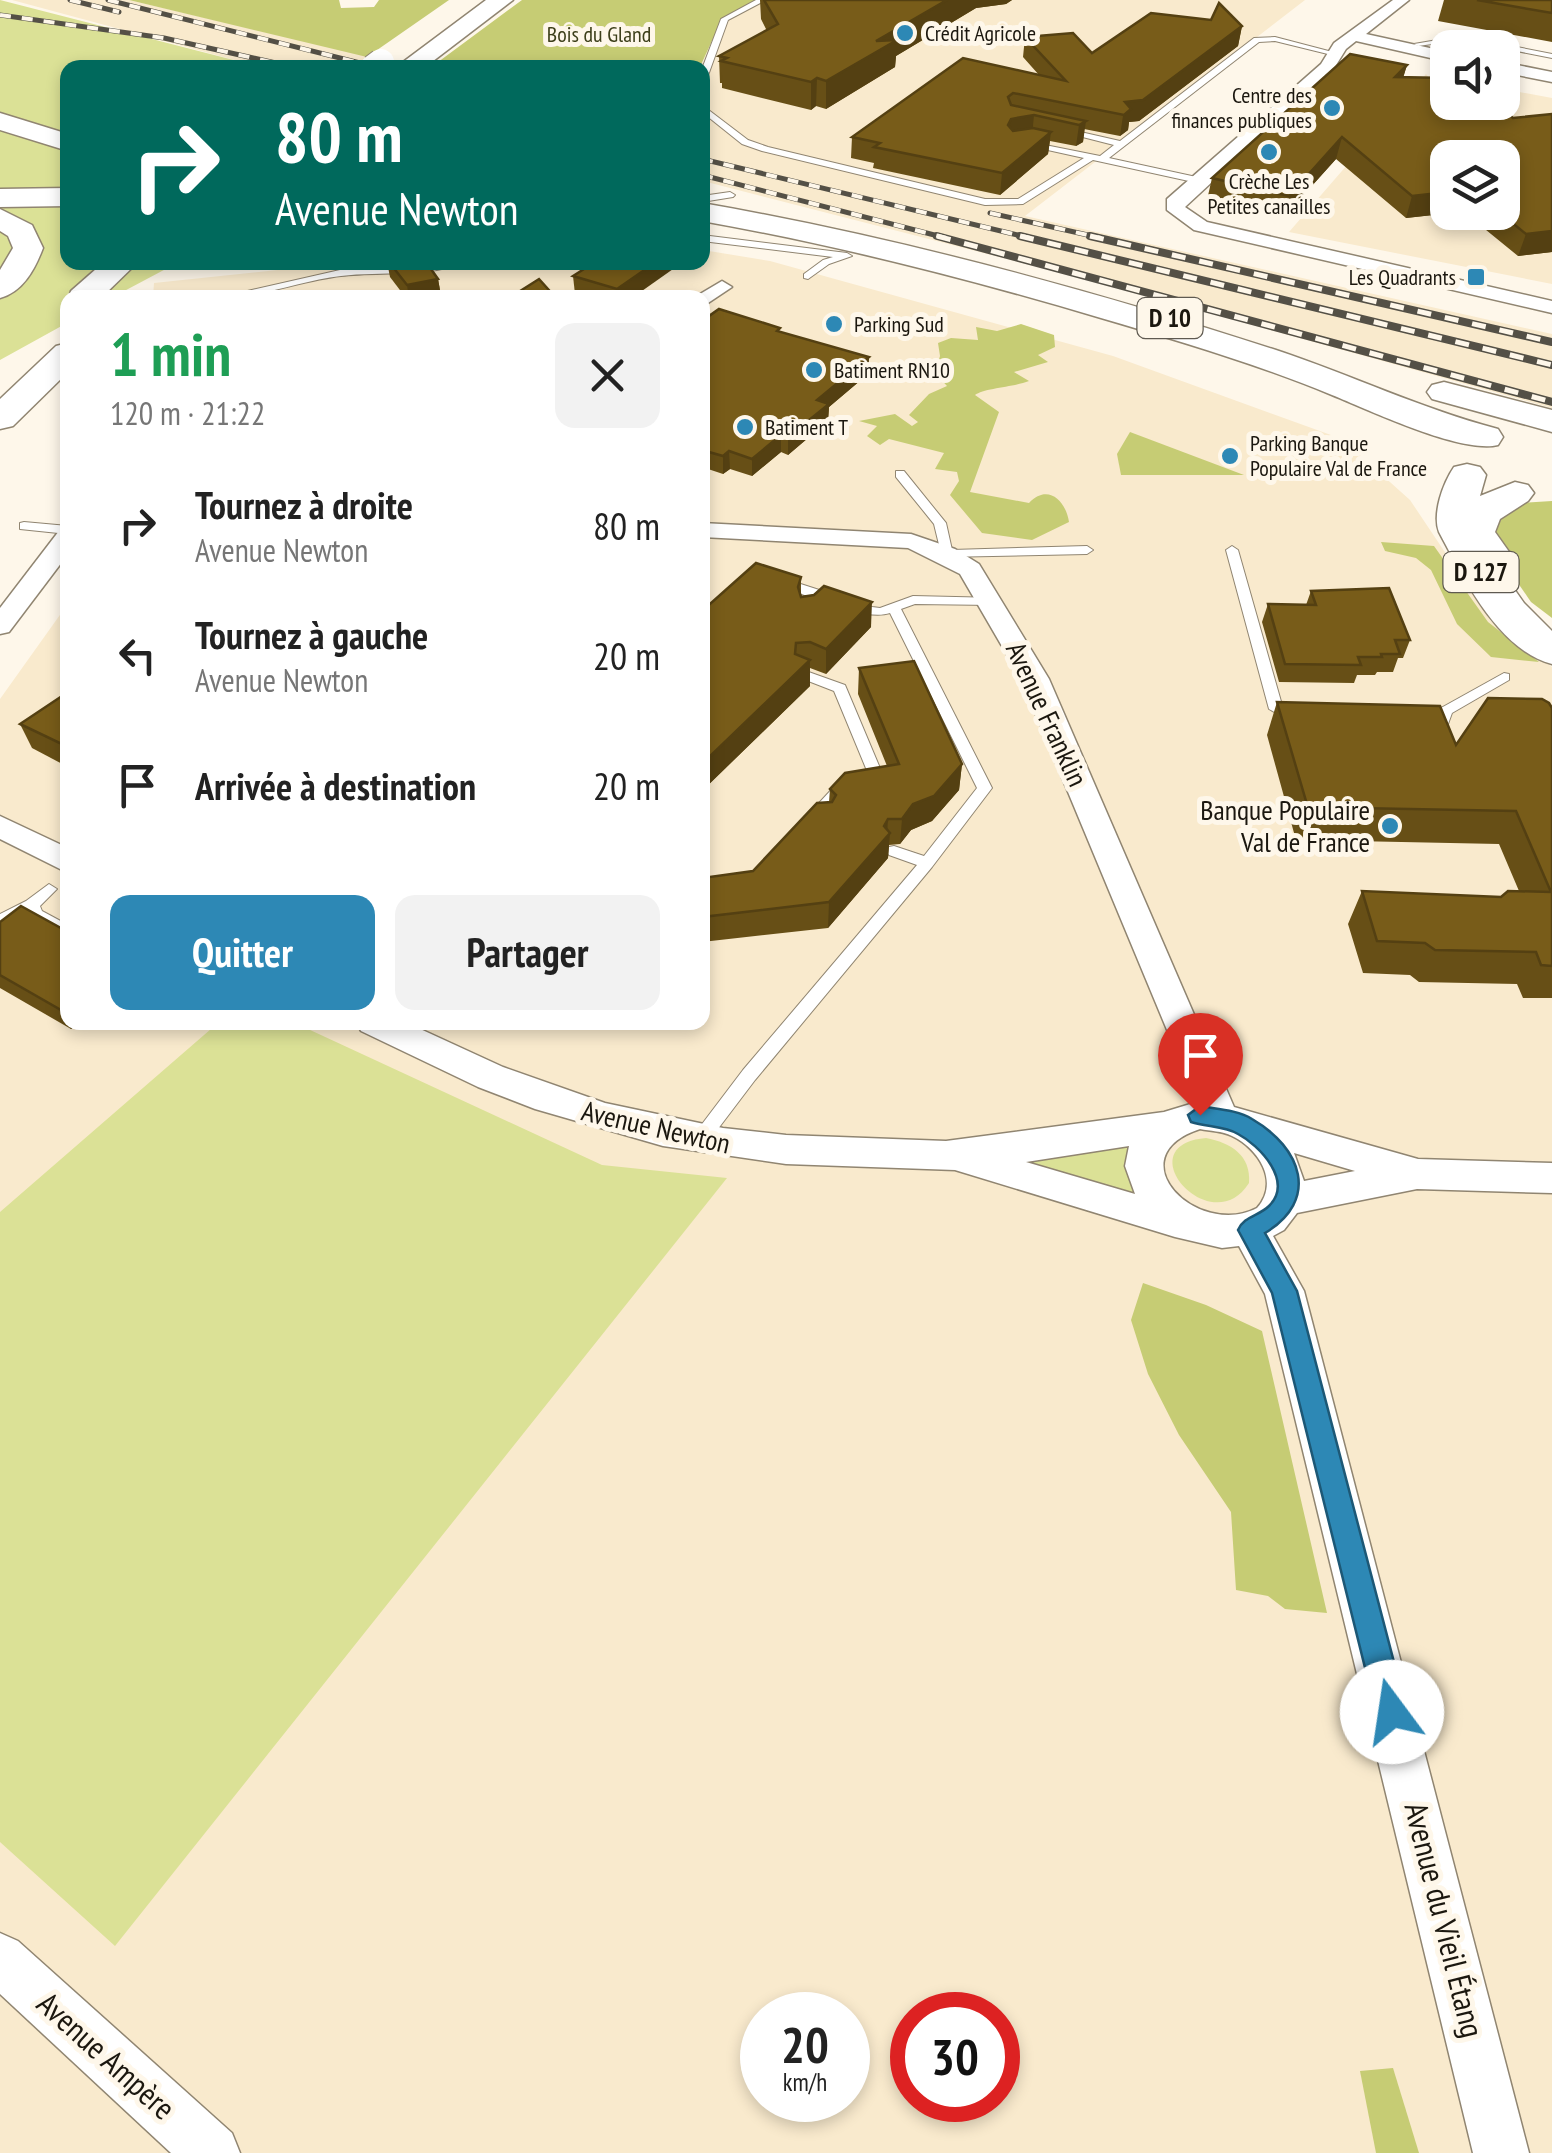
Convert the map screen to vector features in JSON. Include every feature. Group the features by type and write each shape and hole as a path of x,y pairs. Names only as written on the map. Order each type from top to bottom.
{"main road":[{"path":"384,60 470,0"},
{"path":"418,60 502,0"},
{"path":"7,123 60,140"},
{"path":"0,196 33,185 48,166"},
{"path":"0,196 60,197"},
{"name":"D 10","path":"710,214 1265,358 1425,420 1471,442 1552,422"},
{"path":"0,218 21,231 28,248 20,268 0,288"},
{"name":"D 10","path":"710,225 854,249"},
{"path":"97,290 134,270"},
{"path":"14,360 60,318"},
{"path":"0,418 60,360"},
{"path":"1471,442 1520,438 1552,450"},
{"path":"1471,442 1534,493"},
{"name":"D 127","path":"1471,442 1454,521 1458,532 1496,597 1529,634 1552,650"},
{"path":"1534,493 1492,504 1478,519 1476,532 1528,610 1552,626"}],"street":[{"path":"1397,5 1365,38 1331,61 1198,180 1174,203 1176,210 1192,222 1222,232 1552,307"},
{"path":"1365,38 1430,48"},
{"path":"1365,38 1430,50"},
{"path":"1520,66 1552,69"},
{"path":"1520,69 1552,77"},
{"path":"1436,279 1552,298"},
{"path":"710,296 722,288"},
{"name":"Avenue Franklin","path":"710,530 911,541 970,568 1035,679 1205,1072 1232,1121"},
{"path":"0,626 60,544"},
{"path":"0,826 60,858"},
{"name":"Avenue Newton","path":"388,1030 450,1062 526,1094 633,1127 774,1151 956,1156 1162,1126 1179,1118 1232,1121 1417,1174"},
{"path":"1232,1121 1275,1150 1288,1184 1285,1200"},
{"path":"1162,1126 1148,1140 1142,1157 1144,1176 1153,1196 1191,1225"},
{"name":"Avenue Newton","path":"956,1156 1211,1231 1250,1230 1278,1213 1285,1200 1417,1174 1552,1178"},
{"name":"Avenue du Vieil Étang","path":"1250,1230 1284,1291 1501,2153"},
{"name":"Avenue Ampère","path":"0,1959 212,2153"}],"lane":[{"path":"710,60 725,19 762,0"},
{"path":"1418,44 1460,38 1552,56"},
{"path":"710,114 744,142 765,149 1006,204 1031,197 1121,144 1257,40 1275,39 1331,61"},
{"path":"710,126 721,125"},
{"path":"1049,128 1121,144"},
{"path":"1012,146 1031,143 1198,180"},
{"path":"710,198 730,195"},
{"path":"710,239 854,249"},
{"path":"808,276 854,249"},
{"path":"260,290 340,273 402,270"},
{"path":"900,474 940,523 946,554 1087,550"},
{"path":"24,526 60,532"},
{"path":"1232,550 1276,709 1311,710"},
{"path":"782,582 820,601 870,611 912,600 992,601"},
{"path":"699,1140 927,864 984,788 919,672 894,607"},
{"path":"803,674 840,688 858,682"},
{"path":"1443,722 1446,710 1504,677"},
{"path":"823,821 812,817 837,792 878,780 840,688"},
{"path":"894,851 927,864"},
{"path":"0,921 32,905 49,889"},
{"path":"32,905 35,914 60,928"}],"shaded area":[{"path":"12,0 129,0 385,60 235,60"},
{"path":"769,0 1305,0 1025,216 1552,334 1552,408 1116,287 710,183 710,60 704,60 722,19"},
{"name":"Les Quadrants","path":"1426,74 1430,79 1430,120 1520,120 1520,92 1552,98 1552,284 1289,232"},
{"path":"710,251 770,261 1113,356 1342,439 1410,500 1491,621 1552,667 1552,2153 0,2153 0,699 60,615 60,1030 710,1030 710,290 154,290 154,283 277,270 710,270"}],"green space":[{"path":"0,0 234,60 60,60 60,270 164,270 126,290 60,290 60,327 0,360"},
{"path":"129,0 339,0 341,8 374,7 379,0 449,0 367,57"},
{"name":"Bois du Gland","path":"522,0 769,0 722,19 703,60 441,60"},
{"path":"1021,324 1054,335 1055,347 1038,355 1048,362 1014,372 1029,381 975,395 999,412 970,492 1029,503 1043,495 1055,497 1069,522 1032,540 982,533 950,495 959,481 957,472 935,469 944,453 889,439 880,445 867,436 877,426 859,421 895,414 912,426 918,422 909,415 929,394 947,386 935,373 940,356 938,343 951,338 978,340 976,327 997,331"},
{"path":"1130,432 1244,475 1121,475 1117,454"},
{"path":"1552,501 1552,618 1531,602 1489,541 1498,509 1518,503"},
{"path":"1381,542 1434,546 1488,622 1539,662 1491,657 1457,624 1431,570 1416,558 1385,551"},
{"path":"210,1030 310,1030 602,1165 727,1178 115,1946 0,1842 0,1212"},
{"path":"1206,1138 1231,1147 1247,1165 1249,1183 1233,1199 1215,1202 1197,1197 1183,1186 1174,1171 1173,1156 1183,1144"},
{"path":"1131,1142 1128,1175 1146,1203 1009,1159"},
{"path":"1143,1283 1206,1305 1262,1331 1327,1613 1285,1609 1268,1596 1236,1590 1231,1512 1179,1435 1148,1374 1131,1320"},
{"path":"1393,2068 1419,2153 1376,2153 1360,2071"}],"building":[{"path":"764,0 947,0 876,41 897,40 826,81 817,78 811,82 721,61 727,58 719,56 778,24"},
{"path":"1477,0 1552,0 1552,13"},
{"path":"1219,3 1242,26 1143,100 1125,102 1131,109 1124,115 1013,93 1008,97 1011,105 1086,121 1079,125 1034,115 1011,119 1008,125 1013,131 1033,128 1051,132 1002,173 874,147 880,143 852,137 963,58 1066,81 1025,37 1073,33 1092,53 1151,13 1211,20"},
{"path":"1350,54 1407,65 1395,77 1430,78 1430,120 1520,120 1552,114 1552,231 1526,234 1520,229 1520,140 1430,140 1430,194 1412,196 1342,137 1289,196 1212,178"},
{"path":"395,270 432,270 438,279 407,285"},
{"path":"582,270 644,270 617,289 573,276"},
{"path":"539,279 549,290 522,290"},
{"path":"719,309 780,328 777,331 869,357 817,400 829,404 788,437 781,435 752,459 729,451 723,456 710,452 710,315"},
{"path":"756,563 801,577 801,597 814,595 824,586 872,602 826,649 810,642 796,643 795,654 810,660 710,756 710,604"},
{"path":"1389,588 1410,640 1395,640 1400,654 1358,657 1361,665 1285,664 1268,604 1316,605 1311,591"},
{"path":"914,661 962,764 934,796 913,804 902,819 888,819 884,826 890,833 829,902 710,916 710,877 753,871 817,803 832,802 836,795 830,789 845,773 899,764 859,668"},
{"path":"60,697 60,743 20,724"},
{"path":"1488,698 1542,699 1552,708 1552,966 1541,965 1536,952 1435,950 1425,943 1377,941 1362,891 1501,897 1508,891 1551,892 1516,811 1357,808 1362,820 1311,818 1277,702 1440,706 1456,745"},
{"path":"21,906 60,928 60,1009 0,975 0,922"}],"railway":[{"path":"70,0 119,12"},
{"path":"108,0 348,60"},
{"path":"0,15 164,38 262,60"},
{"path":"710,161 1030,238"},
{"path":"710,177 946,238"},
{"path":"990,213 1101,238"},
{"path":"937,236 1552,402"},
{"path":"1020,236 1552,365"},
{"path":"1090,236 1552,342"}],"place":[{"name":"Crédit Agricole","path":"905,33"},
{"name":"Centre des finances publiques","path":"1332,108"},
{"name":"Crèche Les Petites canailles","path":"1269,152"},
{"name":"Les Quadrants","path":"1476,277"},
{"name":"Parking Sud","path":"834,324"},
{"name":"Batiment RN10","path":"814,370"},
{"name":"Batiment T","path":"745,427"},
{"name":"Parking Banque Populaire Val de France","path":"1230,456"},
{"name":"Banque Populaire Val de France","path":"1390,826"}],"route":[{"path":"1200,1115 1243,1124 1275,1150 1284,1166 1288,1184 1285,1200 1278,1213 1250,1230 1284,1291 1392,1712"}]}
